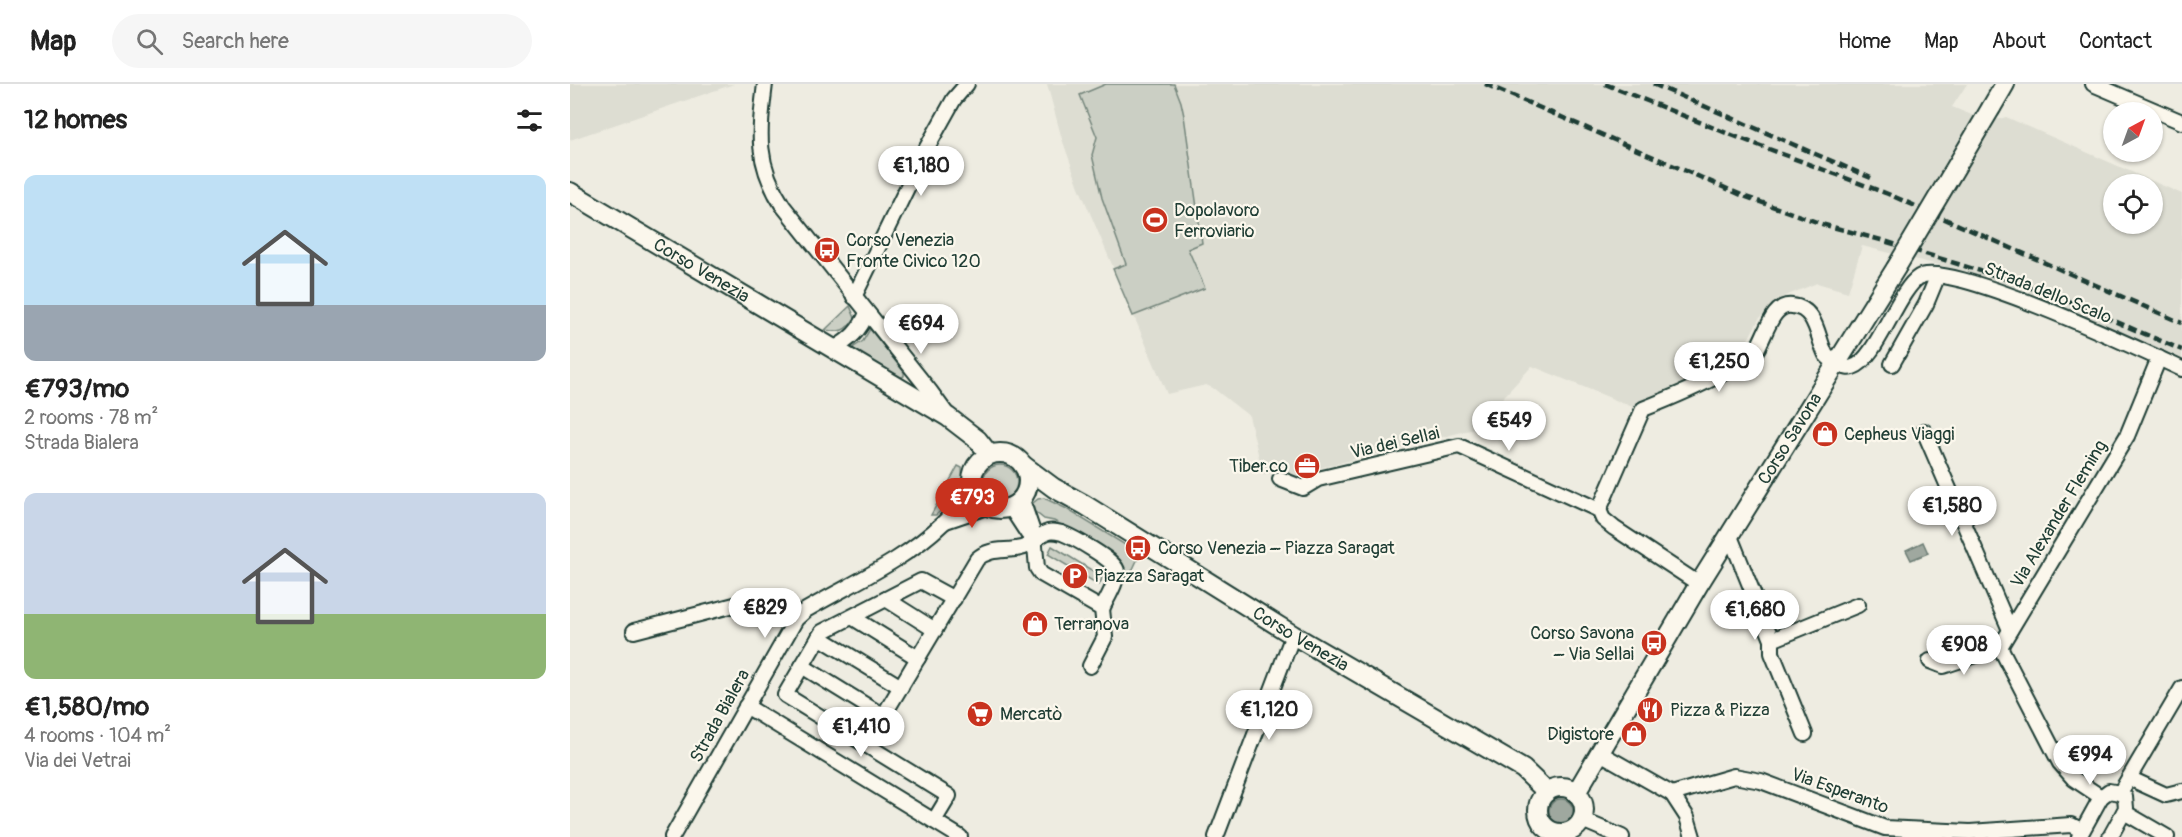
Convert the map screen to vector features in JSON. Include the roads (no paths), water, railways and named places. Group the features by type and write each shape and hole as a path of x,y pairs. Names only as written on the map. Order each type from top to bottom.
{"main road":[{"name":"Corso Savona","path":"1576,793 1699,584 1896,267 2005,84"},
{"name":"Corso Venezia","path":"570,192 948,417 978,440 989,454"},
{"path":"1020,500 1029,483 1023,465 1008,454 999,452 981,459 975,467 972,486 975,496 987,507 995,509 1054,488"},
{"name":"Corso Venezia","path":"1023,465 1054,488 1293,635 1523,769 1547,792"},
{"path":"1562,788 1576,793 1583,806 1582,820 1578,826 1567,833 1545,833 1538,810 1539,803 1547,792 1562,788"}],"street":[{"name":"Corso Venezia","path":"765,84 759,127 760,148 774,191 783,206 930,391 948,417"},
{"path":"855,297 925,151 954,99 967,84"},
{"path":"2093,84 2182,122"},
{"path":"1599,510 1643,409 1704,383 1751,358 1777,311 1782,307 1796,306 1810,316 1827,357 1846,368 1855,367 1866,356 1918,277 1938,275 1926,304 1892,364"},
{"name":"Strada dello Scalo","path":"1938,275 1964,279 1999,291 2182,369"},
{"path":"833,349 855,334 867,313"},
{"name":"Via Alexander Fleming","path":"2000,647 2127,436 2159,358"},
{"path":"1924,431 2010,630"},
{"name":"Via dei Sellai","path":"1280,479 1303,488 1318,479 1459,446 1599,510 1604,519 1614,528 1699,584"},
{"name":"Strada Bialera","path":"672,837 788,632 801,614 912,549 946,521 972,486"},
{"path":"1020,500 1034,540 1037,568 1041,574 1102,609"},
{"name":"Strada Bialera","path":"946,521 987,507"},
{"path":"866,745 977,559 995,550 1022,548 1050,532 1061,532 1114,563 1117,572 1102,609 1105,637 1090,666"},
{"path":"1730,536 1772,640 1772,652 1805,734"},
{"path":"934,821 949,795 785,695 822,632 921,581 954,599"},
{"path":"886,598 935,630"},
{"path":"634,631 746,602 801,614"},
{"path":"1772,640 1858,604"},
{"path":"852,616 918,658"},
{"path":"1216,837 1293,635"},
{"path":"819,637 900,687"},
{"path":"1930,661 1943,666 2000,647 2060,763 2074,779 2101,797"},
{"path":"802,666 883,716"},
{"path":"2120,793 2182,688"},
{"path":"746,706 960,837"},
{"path":"1600,753 1672,794 1687,817 1693,837"},
{"name":"Via Esperanto","path":"1672,794 1734,776 1761,781 1885,828 1970,832 2071,825 2080,834"},
{"path":"2129,778 2166,795 2182,791"},
{"path":"2080,834 2101,797 2109,791 2126,797 2126,808 2110,837"},
{"path":"2124,812 2167,837"},
{"path":"1582,820 1622,837"}],"railway":[{"path":"1485,84 1746,197 1825,225 1881,240 2061,298 2182,350"},
{"path":"1605,84 1888,194 2182,323"},
{"path":"1653,84 1871,178"}],"place":[{"name":"Dopolavoro Ferroviario","path":"1155,220"},
{"name":"Corso Venezia Fronte Civico 120","path":"827,250"},
{"name":"Cepheus Viaggi","path":"1825,434"},
{"name":"Tiber.co","path":"1307,466"},
{"name":"Corso Venezia – Piazza Saragat","path":"1138,548"},
{"name":"Piazza Saragat","path":"1075,576"},
{"name":"Terranova","path":"1035,624"},
{"name":"Corso Savona – Via Sellai","path":"1654,643"},
{"name":"Pizza & Pizza","path":"1650,710"},
{"name":"Mercatò","path":"980,714"},
{"name":"Digistore","path":"1634,734"}]}
